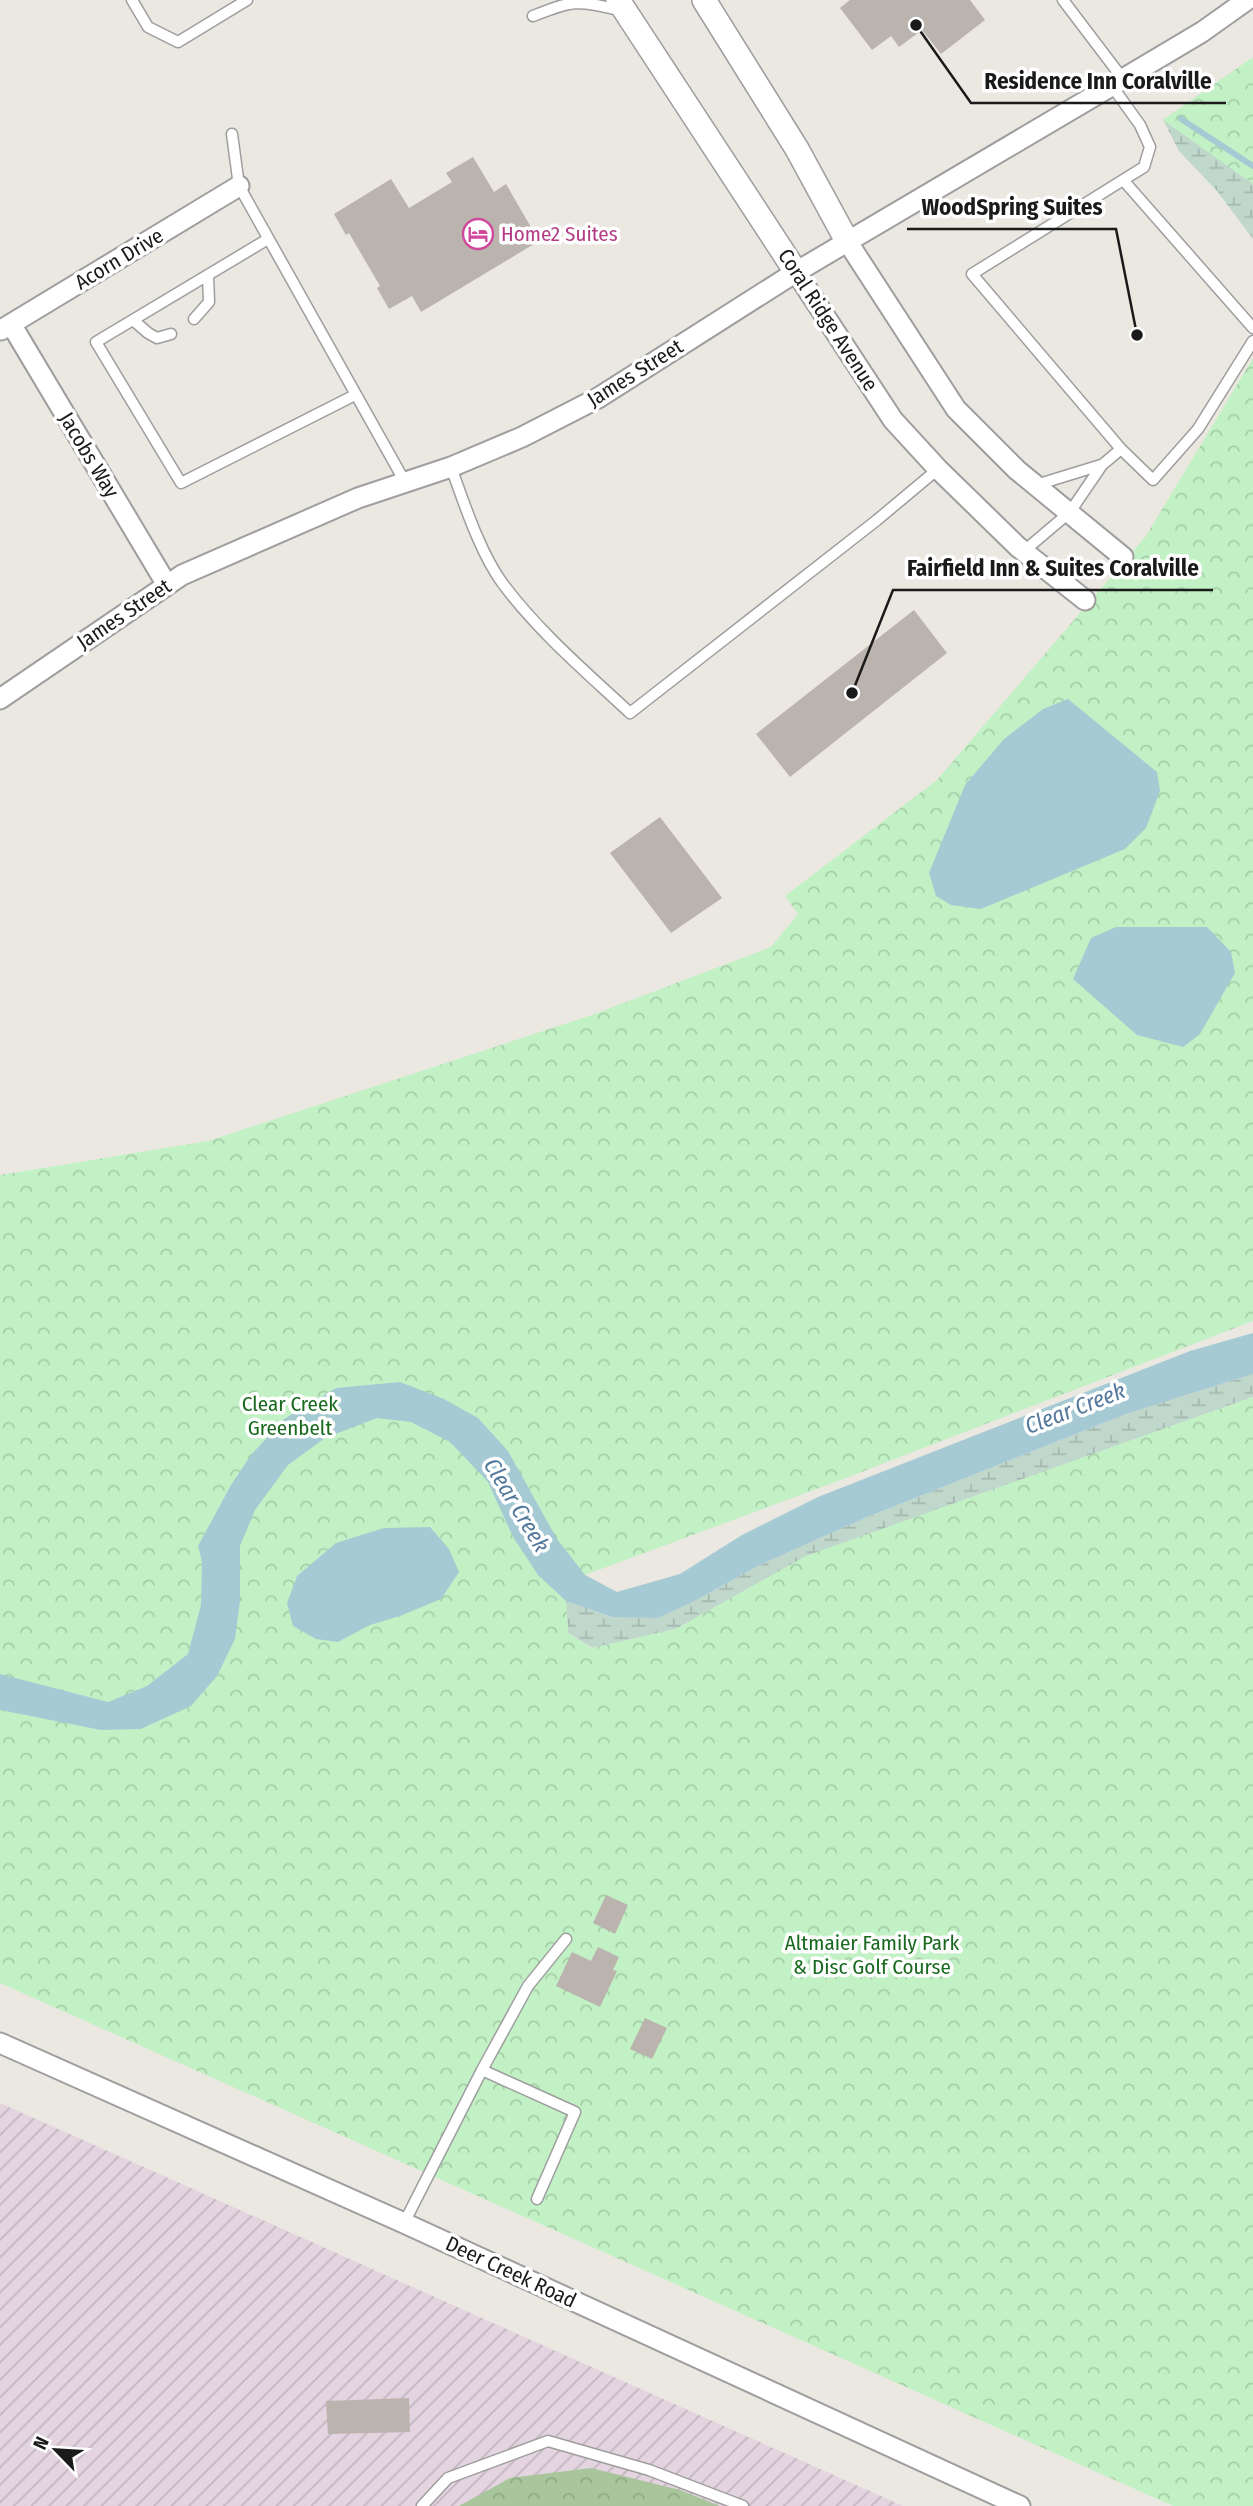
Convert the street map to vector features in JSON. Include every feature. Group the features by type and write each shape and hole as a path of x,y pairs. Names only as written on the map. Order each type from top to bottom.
{"street":[{"path":"704,0 797,149 847,240 956,409 1017,470 1123,557"},
{"name":"James Street","path":"0,699 182,575 358,498 451,467 522,437 598,397 847,240 1202,32 1247,0"},
{"name":"Coral Ridge Avenue","path":"623,6 893,420 938,469 1024,551 1085,600"},
{"name":"Acorn Drive","path":"6,328 239,186"},
{"name":"Jacobs Way","path":"6,328 167,585"},
{"name":"Deer Creek Road","path":"0,2043 404,2223 1020,2506"}],"lane":[{"path":"132,0 148,27 178,42 247,0"},
{"path":"553,0 533,16 569,1 623,6"},
{"path":"1063,0 1118,82 1140,125 1150,147 1144,167 972,274 1121,449 1153,481 1198,429 1253,341"},
{"path":"232,134 239,186 405,482"},
{"path":"1124,181 1253,328"},
{"path":"268,239 96,342 181,483 355,394"},
{"path":"194,319 209,303 208,275"},
{"path":"133,320 148,334 157,338 171,334"},
{"path":"1024,551 1070,512 1102,465 1121,449"},
{"path":"1036,485 1102,465"},
{"path":"451,467 472,526 501,582 557,646 630,713 938,469"},
{"path":"404,2223 528,1986 566,1940"},
{"path":"482,2070 575,2112 537,2199"},
{"path":"422,2506 448,2478 548,2441 649,2470 743,2506"}],"shaded area":[{"path":"0,2103 903,2506 0,2506"}],"green space":[{"path":"1253,57 1253,184 1163,120"},
{"path":"1213,85 1253,106 1253,239 1217,191 1179,151 1163,120"},
{"path":"1253,358 1253,1321 585,1575 566,1601 568,1633 592,1648 676,1629 806,1556 1253,1397 1253,2506 1173,2506 0,1983 0,1175 208,1141 592,1015 771,947 798,914 785,896 937,780 1146,536"},
{"path":"1253,1374 1253,1397 807,1556 676,1629 593,1648 568,1633 566,1601 612,1617 657,1617 691,1603 760,1565 865,1518 1126,1414"},
{"path":"591,2468 680,2490 720,2506 459,2506 510,2478"}],"water":[{"path":"1068,699 1157,772 1160,791 1146,828 1125,849 981,909 951,905 936,896 929,873 965,785 1004,739 1043,709"},
{"path":"1116,927 1207,927 1231,952 1235,973 1200,1034 1183,1047 1137,1035 1073,979 1091,938"},
{"name":"Clear Creek","path":"1253,1333 1253,1374 1126,1414 865,1518 760,1565 691,1603 657,1618 612,1617 566,1601 538,1575 513,1537 488,1482 450,1442 411,1422 377,1418 325,1438 288,1465 255,1510 240,1546 240,1601 235,1639 217,1676 191,1706 141,1729 101,1730 0,1710 0,1674 108,1702 147,1686 188,1654 201,1605 202,1562 198,1546 231,1485 251,1455 284,1419 336,1388 400,1382 444,1399 478,1418 508,1451 557,1539 585,1575 617,1592 680,1574 742,1535 818,1497 1190,1351"},
{"path":"430,1527 449,1549 459,1572 441,1599 370,1625 338,1642 316,1639 293,1626 287,1603 297,1576 336,1543 384,1528"}],"building":[{"path":"850,0 970,0 985,20 941,54 922,30 899,47 891,36 872,50 840,8"},
{"name":"Home2 Suites","path":"473,157 494,192 506,184 539,241 421,312 412,296 389,309 377,288 380,286 349,233 346,235 334,214 391,179 409,208 452,182 446,173"},
{"path":"914,610 947,653 790,777 756,734"},
{"path":"660,817 722,898 671,933 610,853"},
{"path":"606,1895 628,1905 615,1934 593,1923"},
{"path":"598,1947 619,1957 613,1970 617,1971 600,2007 556,1986 572,1952 591,1961"},
{"path":"645,2018 667,2028 652,2059 630,2049"},
{"path":"409,2398 410,2432 328,2434 326,2401"}],"waterway":[{"path":"1181,119 1253,166"}],"place":[{"name":"Residence Inn Coralville","path":"916,25"},
{"name":"Home2 Suites","path":"478,234"},
{"name":"WoodSpring Suites","path":"1137,335"},
{"name":"Fairfield Inn & Suites Coralville","path":"852,693"}],"park label":[{"name":"Clear Creek Greenbelt","path":"290,1416"},
{"name":"Altmaier Family Park & Disc Golf Course","path":"872,1955"}]}
